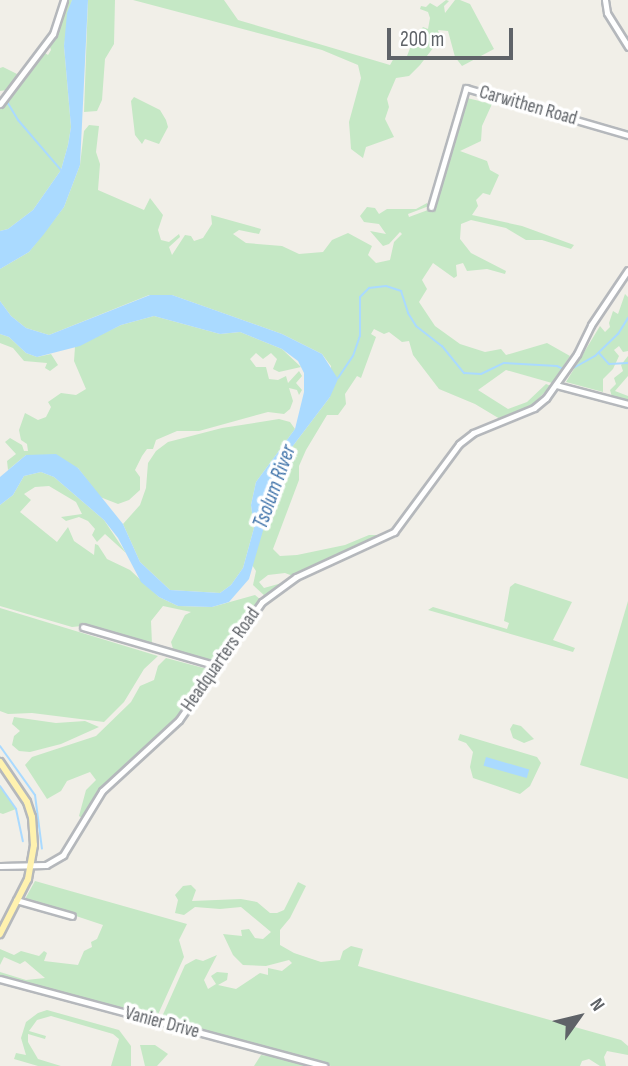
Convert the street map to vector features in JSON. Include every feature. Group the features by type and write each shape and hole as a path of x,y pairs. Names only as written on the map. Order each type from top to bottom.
{"main road":[{"path":"0,762 27,802 32,817 31,867 28,878 0,934"}],"street":[{"path":"0,104 53,34 64,0"},
{"path":"605,0 607,13 628,47"},
{"name":"Carwithen Road","path":"430,207 466,88 628,135"},
{"name":"Headquarters Road","path":"31,867 46,866 63,855 102,791 178,720 254,612 270,596 309,570 394,532 459,444 473,433 534,408 556,385 572,362 591,325 628,270"},
{"path":"556,385 628,404"},
{"path":"83,627 218,666"},
{"path":"0,866 31,867"},
{"path":"16,900 72,916"},
{"name":"Vanier Drive","path":"0,979 325,1066"}],"green space":[{"path":"66,0 72,0 64,46 71,127 61,170 33,210 8,229 0,231 0,110 42,51 48,55 51,50 49,44 56,34"},
{"path":"88,0 115,0 114,44 105,59 102,100 97,111 84,112"},
{"path":"133,0 224,0 238,20 390,65 394,58 407,56 414,38 423,27 428,29 430,18 428,12 420,9 421,6 426,7 430,3 437,7 446,0 449,1 444,6 445,13 455,0 460,0 470,4 494,49 462,66 455,57 448,31 438,30 440,39 409,76 396,78 387,99 389,107 385,119 394,137 366,147 363,158 351,149 349,122 361,78 358,65 322,50"},
{"path":"0,68 17,74 16,80 7,90 0,91"},
{"path":"134,97 160,110 166,120 168,127 159,144 145,139 142,144 135,135 131,101"},
{"path":"467,98 492,104 482,126 481,141 460,151 487,161 490,170 499,175 490,195 483,193 476,200 478,206 472,215 522,226 574,245 571,249 542,240 526,240 506,228 471,220 461,224 460,239 471,253 506,271 505,274 487,269 467,271 463,263 456,265 457,276 454,278 433,263 422,280 427,289 419,302 435,326 460,344 485,352 501,349 506,355 547,343 570,356 552,383 506,370 478,390 508,409 527,402 546,384 551,386 528,409 500,419 475,404 439,389 413,355 409,341 402,342 389,332 384,334 374,329 371,334 376,337 361,378 357,376 345,394 346,404 338,415 327,415 306,450 299,466 299,480 273,549 280,556 297,555 345,545 369,535 384,535 293,576 285,573 268,575 259,582 264,588 282,583 266,597 253,585 256,571 252,565 254,555 271,503 271,486 289,451 330,397 331,366 322,354 282,334 172,295 149,295 49,335 26,328 11,316 0,301 0,269 29,252 64,207 80,165 84,131 89,125 99,126 96,152 100,164 98,190 144,210 150,198 163,215 158,230 161,240 169,242 179,234 180,237 169,247 172,255 185,235 191,236 194,241 203,238 212,224 211,215 261,229 259,234 239,230 233,234 246,243 282,246 299,254 323,252 332,240 348,233 372,246 368,255 376,263 390,260 394,242 402,234 400,232 389,244 383,246 370,231 386,234 379,224 364,222 360,216 367,207 375,208 379,214 387,209 416,209 427,203 429,206 408,214 409,217 436,207"},
{"path":"625,294 628,297 628,351 623,352 619,346 614,350 619,356 613,369 603,379 603,392 566,382 600,326 605,332 610,327 613,311 618,314"},
{"path":"154,316 220,334 240,332 282,349 301,367 279,372 273,369 277,359 271,353 263,359 256,353 250,359 256,367 266,367 269,379 278,380 286,376 288,383 299,371 302,376 296,383 302,390 299,395 297,390 289,388 293,401 284,414 268,412 199,431 177,431 156,440 153,449 147,449 135,470 140,477 140,490 129,500 118,504 100,497 78,468 26,455 8,470 7,461 16,454 5,442 10,438 22,445 24,451 28,451 27,444 21,440 19,430 25,413 38,420 46,417 51,407 48,402 61,393 76,395 86,389 74,361 75,347 121,325"},
{"path":"0,334 9,337 26,353 37,357 51,354 58,365 50,371 45,368 47,363 24,361 13,348 0,343"},
{"path":"628,356 628,376 615,391 628,396 628,401 612,397 610,390 616,384 614,378 623,371 621,365"},
{"path":"279,419 290,422 295,429 256,482 251,505 254,528 243,568 231,585 220,593 170,590 140,562 123,524 140,505 146,488 148,463 156,451 168,442 222,428"},
{"path":"41,472 54,477 104,520 126,553 105,534 97,542 92,535 95,529 88,521 79,517 66,521 61,517 82,514 76,502 49,486 35,487 24,494 31,500 20,512 57,542 68,527 74,541 94,555 95,544 98,545 107,559 130,570 159,597 178,606 212,607 255,595 261,600 216,663 174,652 171,642 185,615 191,612 163,606 151,621 152,644 82,626 72,627 0,606 0,505 13,495 24,476"},
{"path":"515,583 572,602 553,640 575,648 573,652 428,610 433,607 507,629 509,623 504,621 510,587"},
{"path":"628,601 628,779 580,765"},
{"path":"0,608 158,656 144,669 124,702 104,722 32,713 8,714 0,711"},
{"path":"166,658 211,670 182,715 127,762 82,818 79,816 86,790 96,780 90,772 67,781 61,791 47,799 25,765 32,757 96,736 131,702 140,686 154,680 158,666"},
{"path":"14,717 56,723 85,721 99,727 61,744 30,752 19,751 12,745 14,736 20,731 12,724"},
{"path":"513,724 521,726 534,739 524,743 513,738 510,729"},
{"path":"460,734 537,757 541,763 530,786 520,794 473,778 470,767 473,752 466,743 458,740"},
{"path":"0,786 16,809 3,814 0,813"},
{"path":"35,881 187,924 179,940 184,957 156,1019 0,975 0,972 26,980 45,978 25,961 20,964 4,957 0,965 0,949 14,955 21,951 39,956 44,951 47,953 44,961 78,965 84,951 92,947 91,942 97,939 103,925 25,899"},
{"path":"298,882 306,886 290,918 280,930 280,945 294,953 321,962 340,960 343,951 351,946 363,949 358,966 621,1040 628,1046 628,1055 607,1051 604,1057 606,1066 600,1066 589,1059 582,1061 580,1066 331,1066 161,1019 185,965 196,959 203,961 217,955 204,980 208,989 216,984 211,976 217,972 228,973 227,980 218,985 236,989 260,973 268,975 268,968 282,971 292,963 289,960 266,966 243,965 233,955 223,934 242,936 241,930 249,929 255,938 263,939 271,932 241,907 195,907 184,915 175,913 178,900 175,895 183,886 191,885 196,890 192,901 241,899 257,902 270,913 277,913 284,910"},
{"path":"47,1010 119,1030 131,1046 131,1066 111,1066 119,1039 113,1034 51,1016 37,1020 29,1031 46,1036 45,1039 28,1034 28,1042 38,1059 61,1066 38,1066 14,1059 16,1053 26,1055 21,1038 26,1022"},
{"path":"140,1045 155,1045 168,1054 157,1066 145,1066"},
{"path":"261,1055 283,1058 307,1066 254,1066"}],"water":[{"path":"72,0 88,0 80,165 64,207 44,234 29,252 0,269 0,231 8,229 33,210 61,170 68,145 71,127 64,46 67,13"},
{"name":"Tsolum River","path":"150,295 172,295 282,334 322,354 338,379 330,397 289,451 271,486 271,503 249,579 229,602 212,607 178,606 159,597 141,582 118,538 104,520 54,477 41,472 24,476 13,495 0,505 0,477 26,455 56,454 78,468 123,524 140,562 170,590 220,593 231,585 243,568 254,528 251,505 256,482 295,429 304,392 304,373 298,361 282,349 240,332 220,334 154,316 121,325 80,346 37,357 26,353 9,337 0,334 0,301 11,316 26,328 49,335"},
{"path":"486,757 529,769 527,778 484,766"}],"waterway":[{"path":"6,100 18,120 61,170"},
{"path":"338,378 353,356 360,336 360,297 369,288 386,286 401,291 408,313 416,326 442,346 464,373 481,374 504,363 557,366 563,369"},
{"path":"568,371 595,356 618,334 628,318"},
{"path":"599,353 609,364 628,363"},
{"path":"0,746 35,795 42,849"},
{"path":"0,786 16,809 23,841"}]}
